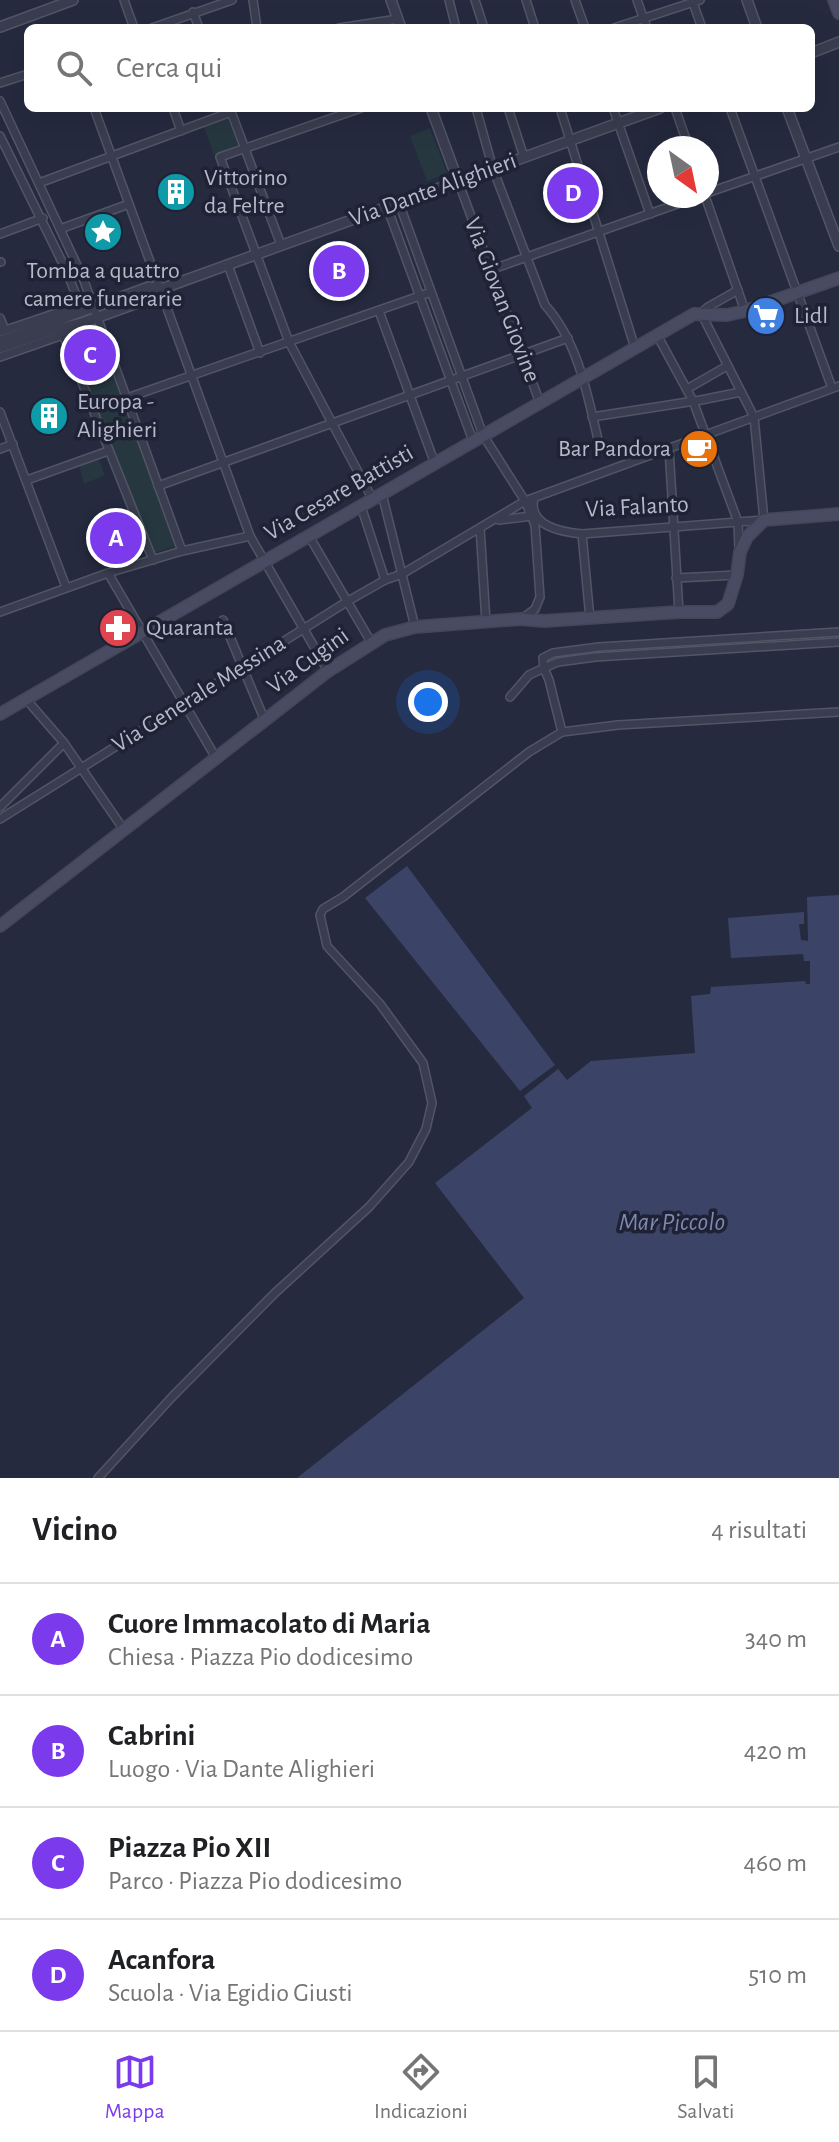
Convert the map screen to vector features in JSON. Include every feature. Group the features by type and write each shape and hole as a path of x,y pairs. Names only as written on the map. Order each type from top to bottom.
{"main road":[{"path":"834,0 839,13"},
{"path":"701,313 727,315 745,311 839,278"},
{"name":"Via Cesare Battisti","path":"0,714 657,335 701,313"},
{"name":"Via Falanto","path":"764,520 839,514"},
{"path":"737,575 740,552 747,537 764,520"},
{"name":"Via Cugini","path":"0,926 328,671 385,635 415,627 521,619 544,621 717,612 728,604 737,575"}],"street":[{"path":"0,27 73,0"},
{"path":"124,0 133,24"},
{"path":"162,24 232,0"},
{"path":"253,0 256,24"},
{"path":"391,0 399,24"},
{"path":"449,0 455,24"},
{"path":"475,0 483,24"},
{"path":"526,0 534,24"},
{"path":"575,0 584,24"},
{"path":"637,0 645,24"},
{"path":"747,0 756,24"},
{"path":"627,24 695,1 701,24"},
{"path":"193,12 198,24"},
{"path":"815,51 839,42"},
{"path":"0,83 24,75"},
{"path":"0,101 3,114 77,266 182,551"},
{"path":"95,112 250,536 328,671"},
{"path":"174,112 181,131"},
{"path":"39,183 225,112"},
{"path":"231,112 281,245"},
{"path":"350,112 220,157 289,342 372,500 402,574 415,627"},
{"name":"Via Giovan Giovine","path":"432,112 540,403"},
{"path":"477,112 493,169 545,305 568,338 600,448"},
{"path":"509,112 524,157"},
{"path":"561,112 635,348"},
{"path":"614,112 650,214"},
{"name":"Via Dante Alighieri","path":"0,348 154,297 161,289 649,112"},
{"path":"676,112 685,136"},
{"path":"731,112 796,293 836,387"},
{"path":"788,112 839,246"},
{"path":"0,136 66,270 80,311"},
{"path":"719,189 839,147"},
{"path":"9,154 22,148"},
{"path":"399,203 462,377 478,438"},
{"path":"60,229 129,204"},
{"path":"387,207 451,381 478,438 525,501 532,516 540,597 535,609 521,619"},
{"path":"490,270 667,208"},
{"path":"709,208 745,311"},
{"path":"0,234 53,213"},
{"path":"228,265 260,353"},
{"path":"66,270 77,266"},
{"name":"Via Dante Alighieri","path":"0,341 149,287 161,289"},
{"path":"738,290 701,313 754,417 764,520"},
{"path":"127,398 431,292"},
{"name":"Via Dante Alighieri","path":"0,318 2,331 65,310 80,311"},
{"path":"379,311 435,464"},
{"name":"Via Dante Alighieri","path":"0,357 63,335 79,324"},
{"path":"63,335 153,560"},
{"path":"657,335 693,401 738,522 740,552"},
{"path":"158,486 568,338"},
{"path":"687,389 727,366"},
{"name":"Via Generale Messina","path":"0,819 348,601 402,574 525,501 836,387"},
{"path":"592,417 741,392"},
{"path":"0,412 66,587"},
{"path":"0,449 13,444"},
{"path":"669,448 679,612"},
{"path":"27,480 108,451"},
{"path":"534,498 533,508 550,528"},
{"path":"372,500 385,580"},
{"path":"494,520 532,516"},
{"name":"Via Falanto","path":"550,528 582,534 764,520"},
{"path":"480,528 486,622"},
{"path":"536,536 550,528"},
{"path":"582,534 590,619"},
{"path":"0,612 108,573 182,551 250,536"},
{"path":"309,536 371,642"},
{"path":"108,573 216,758"},
{"path":"676,578 737,575"},
{"path":"223,620 265,721"},
{"path":"562,732 544,668 543,658 553,653 599,647 839,632"},
{"path":"510,697 529,675 558,662 839,642"},
{"path":"26,699 64,743 127,827"},
{"path":"98,1478 172,1397 275,1293 369,1207 409,1162 426,1129 432,1103 423,1063 380,1004 327,946 320,915 323,909 343,897 529,752 562,732 618,725 839,712"},
{"path":"0,807 64,743"}],"shaded area":[{"path":"226,119 238,145 214,155 204,127"},
{"path":"430,128 447,173 427,181 410,136"},
{"path":"97,334 177,546 153,553 71,344"},
{"path":"98,457 105,475 84,484 79,465"}],"water":[{"path":"407,866 555,1065 520,1091 365,898"},
{"name":"Mar Piccolo","path":"839,895 839,1478 297,1478 524,1298 435,1183 532,1108 524,1096 558,1069 567,1080 591,1061 695,1053 691,996 710,994 711,987 805,981 810,984 810,961 804,961 803,954 731,958 728,918 804,912 804,924 799,924 801,940 808,941 807,897"}],"place":[{"name":"Vittorino da Feltre","path":"176,192"},
{"name":"Acanfora","path":"573,193"},
{"name":"Tomba a quattro camere funerarie","path":"103,232"},
{"name":"Cabrini","path":"339,271"},
{"name":"Lidl","path":"766,316"},
{"name":"Piazza Pio XII","path":"90,355"},
{"name":"Europa - Alighieri","path":"49,416"},
{"name":"Bar Pandora","path":"699,449"},
{"name":"Cuore Immacolato di Maria","path":"116,538"},
{"name":"Quaranta","path":"118,628"}]}
